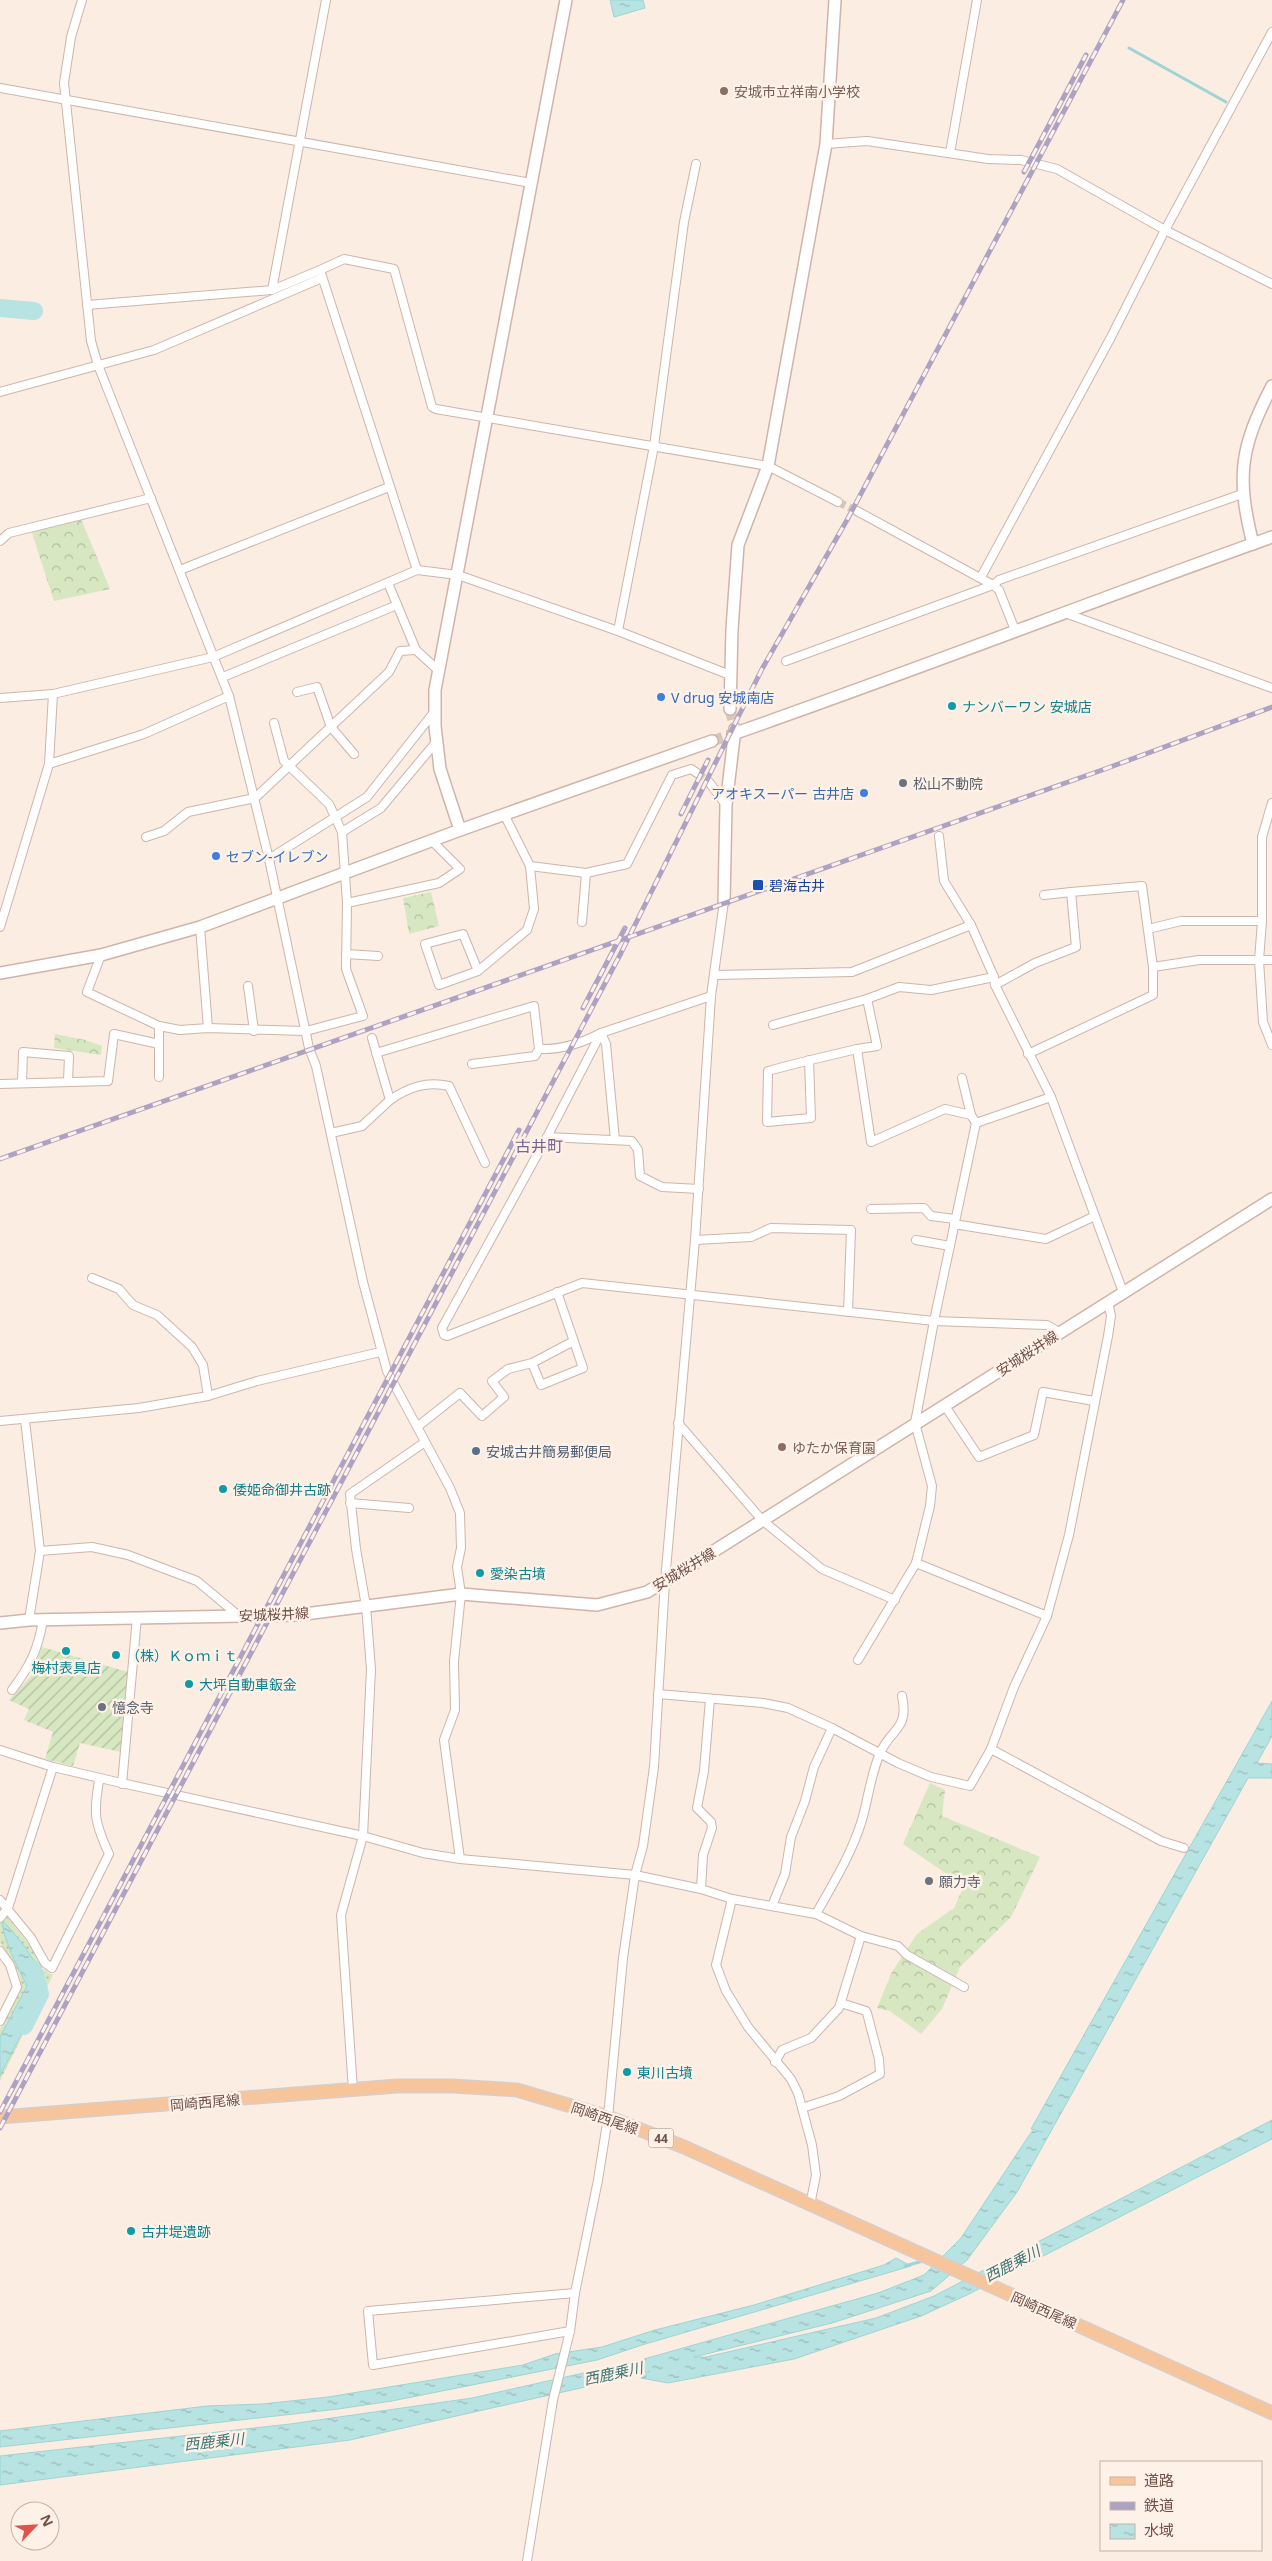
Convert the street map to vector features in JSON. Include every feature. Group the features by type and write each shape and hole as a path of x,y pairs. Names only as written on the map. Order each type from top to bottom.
{"main road":[{"name":"岡崎西尾線","path":"0,2117 397,2086 517,2090 608,2117 684,2147 1272,2414"}],"street":[{"path":"82,0 71,37 64,83 91,341 98,365 229,696 255,798 306,1031 331,1133 362,1282 380,1352 387,1371 450,1488 460,1514 461,1548 458,1567 461,1594 454,1661 455,1710 444,1740 460,1859"},
{"path":"272,290 301,143 326,0"},
{"path":"460,830 440,769 435,711 439,671 566,0"},
{"path":"730,709 730,675 738,545 768,466 826,144 835,0"},
{"path":"950,153 977,0"},
{"path":"981,577 1110,339 1272,32"},
{"path":"0,88 531,184"},
{"path":"826,144 867,141 988,158 1021,160 1057,169 1166,230 1272,284"},
{"path":"618,631 654,446 684,222 696,164"},
{"path":"0,392 154,350 321,274 344,259 394,270 432,407 487,419 768,466 838,502"},
{"path":"87,305 272,290 321,274"},
{"path":"321,274 417,570"},
{"path":"1253,544 1242,494 1247,440 1255,419 1272,386"},
{"path":"180,570 389,487"},
{"path":"786,661 993,585 999,580 1242,494"},
{"path":"0,541 9,533 151,498"},
{"path":"857,511 993,585 999,590 1015,630"},
{"path":"527,2561 553,2400 570,2331 575,2293 608,2117 623,1958 635,1875 643,1846 654,1767 664,1581 695,1240 711,996 724,901 726,805 735,732 884,681 1063,612 1272,537"},
{"path":"0,698 53,694 213,656 417,570 458,575 618,631 730,675"},
{"path":"388,583 416,650 439,671"},
{"path":"223,677 397,605"},
{"path":"1063,612 1272,688"},
{"path":"146,838 164,831 188,812 255,798 332,728 389,672 400,651 416,650"},
{"path":"296,692 317,687 332,728 354,754"},
{"path":"0,927 49,764 53,694"},
{"path":"49,764 144,734 229,696"},
{"path":"269,859 367,797 435,711"},
{"path":"101,955 86,992 158,1026 180,1030 208,1028 306,1031 363,1016 346,969 347,903 342,832 329,804 289,768 284,761 274,723"},
{"path":"342,832 381,808 437,741"},
{"path":"0,973 101,955 200,927 433,842 460,830 505,816 712,741"},
{"path":"530,866 586,873 627,864 672,775 691,769 697,773"},
{"path":"709,782 726,805"},
{"path":"1272,803 1270,819 1262,838 1262,921 1259,960 1263,1022 1272,1045"},
{"path":"478,971 463,934 425,944 439,985 478,971 527,930 534,909 530,866 505,816"},
{"path":"939,836 944,880 971,924 1028,1054 1051,1097 1123,1292"},
{"path":"347,903 439,883 460,870 433,842"},
{"path":"582,922 586,873"},
{"path":"1028,1054 1153,995 1153,967 1142,886 1044,895"},
{"path":"772,1025 867,999 899,987 931,990 995,981 1034,963 1076,947 1070,892"},
{"path":"1148,929 1181,921 1262,921"},
{"path":"714,975 852,972 971,924"},
{"path":"200,927 208,1028"},
{"path":"346,954 378,956"},
{"path":"1153,967 1198,960 1272,960"},
{"path":"248,986 254,1030"},
{"path":"539,1049 552,1050 589,1040 601,1033 711,996"},
{"path":"809,1060 810,1118 767,1122 768,1072 809,1060 877,1046 867,999"},
{"path":"376,1053 534,1006 539,1049 535,1056 472,1064"},
{"path":"158,1026 159,1077"},
{"path":"601,1033 547,1137 442,1328 442,1332 447,1336 557,1292 582,1284 934,1321 1047,1326 1059,1332"},
{"path":"601,1033 606,1044 615,1140"},
{"path":"0,1084 108,1081 114,1034 159,1044"},
{"path":"372,1038 390,1100"},
{"path":"857,1049 871,1142 945,1109 973,1119 1051,1097"},
{"path":"22,1083 23,1052 69,1056 68,1082"},
{"path":"858,1660 916,1563 930,1506 932,1486 916,1423 973,1119 962,1078"},
{"path":"331,1133 362,1126 390,1100 404,1090 434,1083 449,1086 485,1163"},
{"path":"547,1137 632,1141 638,1150 640,1176 662,1187 699,1189"},
{"name":"安城桜井線","path":"0,1623 29,1620 297,1614 461,1594 597,1605 635,1596 664,1581 945,1406 1059,1332 1272,1199"},
{"path":"871,1209 924,1208 931,1216 954,1222 1046,1239 1095,1216"},
{"path":"695,1240 751,1237 772,1228 851,1230 848,1312"},
{"path":"916,1240 950,1246"},
{"path":"92,1278 119,1289 133,1305 157,1315 192,1347 203,1365 208,1396"},
{"path":"532,1363 541,1385 583,1368 572,1342 557,1292"},
{"path":"658,1694 763,1703 788,1708 832,1728 886,1758 931,1776 970,1786 990,1749 1014,1687 1047,1616 1069,1535 1110,1322 1108,1302"},
{"path":"418,1427 460,1392 482,1416 504,1397 492,1381 508,1369 532,1363 572,1342"},
{"path":"0,1421 139,1408 208,1396 257,1380 380,1352"},
{"path":"945,1406 979,1457 1034,1435 1043,1392 1094,1401"},
{"path":"25,1420 40,1551 29,1620"},
{"path":"678,1423 762,1520 822,1569 895,1600"},
{"path":"353,2090 341,1915 363,1836 371,1670 366,1606 350,1494 425,1442"},
{"path":"350,1503 409,1508"},
{"path":"40,1551 92,1548 128,1555 197,1581 239,1616"},
{"path":"916,1563 1047,1616"},
{"path":"122,1784 137,1617"},
{"path":"12,1690 30,1666 39,1642 43,1620"},
{"path":"816,1914 839,1874 862,1821 880,1753 903,1722 905,1708 902,1696"},
{"path":"702,1888 703,1855 712,1828 711,1822 697,1808 704,1771 710,1699"},
{"path":"772,1906 785,1874 791,1837 805,1801 814,1767 832,1728"},
{"path":"990,1749 1161,1841 1184,1848"},
{"path":"0,1750 53,1767 122,1784 363,1836 423,1853 460,1859 635,1875 702,1888 732,1899 816,1914 861,1936 898,1946 907,1955 964,1987"},
{"path":"0,1918 8,1908 53,1767"},
{"path":"0,1900 31,1938 45,1963 52,1968 109,1854 96,1822 94,1808 99,1781"},
{"path":"732,1899 716,1965 726,1990 748,2027 790,2079 802,2108 812,2145 816,2175 810,2205"},
{"path":"775,2062 782,2050 811,2038 842,2003 861,1936"},
{"path":"0,1951 10,1965 17,1987 0,2021"},
{"path":"802,2108 839,2096 880,2074 879,2059 866,2011 842,2003"},
{"path":"570,2331 373,2364 368,2311 575,2293"}],"green space":[{"path":"79,514 110,589 54,601 30,527"},
{"path":"431,892 439,926 409,934 403,898"},
{"path":"55,1034 85,1040 102,1046 101,1055 54,1048"},
{"path":"42,1647 128,1672 121,1752 80,1743 73,1766 45,1759 53,1732 24,1720 29,1709 9,1700 31,1676"},
{"path":"930,1783 945,1790 942,1816 1040,1857 1011,1917 960,1967 942,2009 921,2034 890,2011 877,2008 892,1972 917,1934 954,1908 964,1886 903,1844"},
{"path":"0,1908 31,1947 41,1968 53,1975 0,2081 0,2029 22,1986 18,1972 0,1943"}],"water":[{"path":"610,0 643,0 645,8 614,17"},
{"name":"西鹿乗川","path":"1272,1701 1272,1736 1257,1763 1272,1764 1272,1778 1248,1778 1017,2192 967,2260 931,2291 832,2323 694,2357 706,2357 876,2318 934,2296 1272,2120 1272,2139 967,2295 921,2316 794,2359 668,2383 641,2378 650,2371 350,2440 0,2485 0,2456 290,2424 472,2398 637,2361 878,2293 924,2275 961,2238 1032,2131 1043,2132 1031,2129"},
{"path":"3,1921 32,1957 41,1983 31,2015 0,2076 0,2037 27,1986 7,1944"},
{"path":"896,2258 911,2266 597,2360 392,2401 338,2409 0,2447 0,2431 207,2406 262,2404 328,2397 523,2365 555,2354 602,2347 655,2330 754,2305 884,2265"}],"waterway":[{"path":"1129,48 1226,102"},
{"path":"0,308 34,311"},
{"path":"24,2026 40,1994 33,1969"},
{"path":"905,2266 923,2261"}],"tunnel":[{"path":"838,502 857,511"},
{"path":"730,709 735,729"},
{"path":"712,741 733,734"},
{"path":"697,773 709,782"}],"railway":[{"path":"0,2128 621,953 762,669 847,520 1123,0"},
{"path":"1024,172 1086,55"},
{"path":"0,1159 1105,769 1272,707"},
{"path":"681,814 708,760"},
{"path":"583,1008 625,928"},
{"path":"0,2112 519,1130"}],"place":[{"name":"安城市立祥南小学校","path":"724,91"},
{"name":"V drug 安城南店","path":"661,697"},
{"name":"ナンバーワン 安城店","path":"952,706"},
{"name":"松山不動院","path":"903,783"},
{"name":"アオキスーパー 古井店","path":"864,793"},
{"name":"セブン-イレブン","path":"216,856"},
{"name":"碧海古井","path":"758,885"},
{"name":"ゆたか保育園","path":"782,1447"},
{"name":"安城古井簡易郵便局","path":"476,1451"},
{"name":"倭姫命御井古跡","path":"223,1489"},
{"name":"愛染古墳","path":"480,1573"},
{"name":"梅村表具店","path":"66,1651"},
{"name":"（株）Ｋｏｍｉｔ","path":"116,1655"},
{"name":"大坪自動車鈑金","path":"189,1684"},
{"name":"憶念寺","path":"102,1707"},
{"name":"願力寺","path":"929,1881"},
{"name":"東川古墳","path":"627,2072"},
{"name":"古井堤遺跡","path":"131,2231"}],"district":[{"name":"古井町","path":"539,1146"}]}
